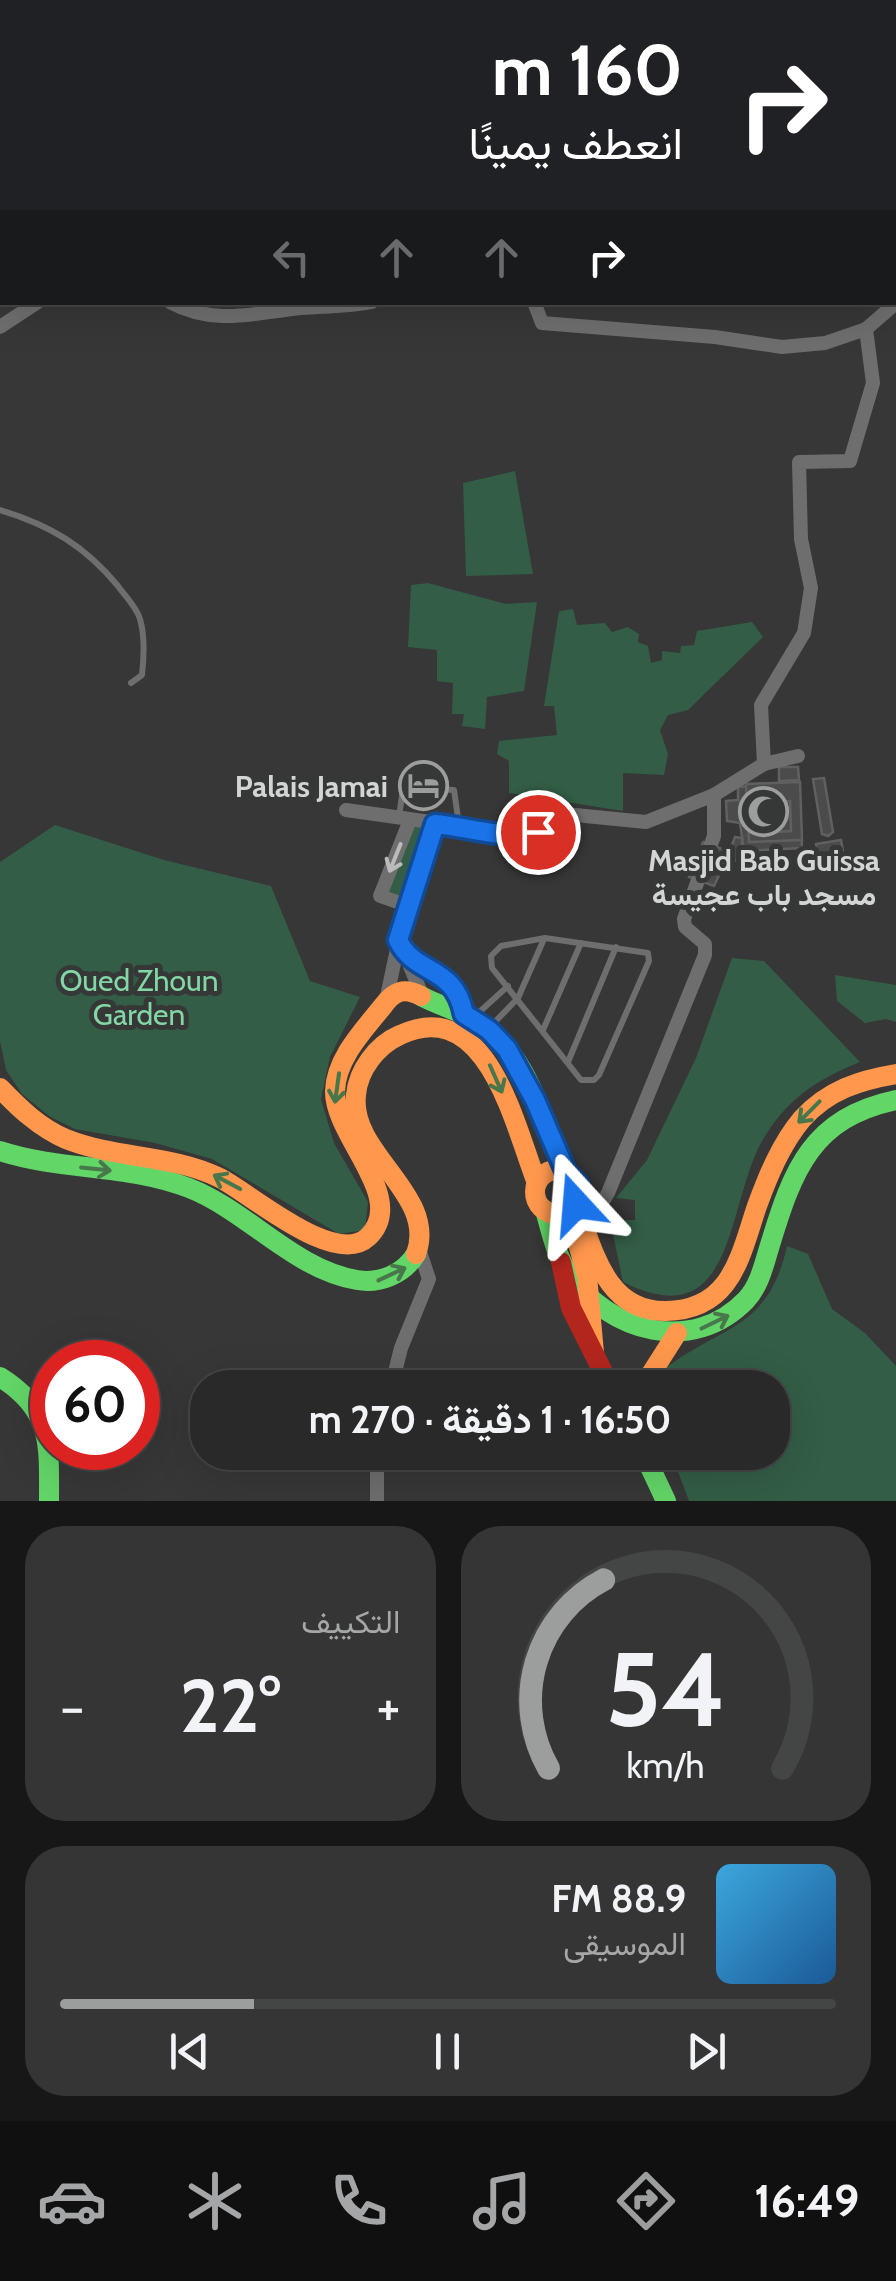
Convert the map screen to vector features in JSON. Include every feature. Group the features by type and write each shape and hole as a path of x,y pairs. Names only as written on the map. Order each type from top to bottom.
{"main road":[{"path":"401,946 454,985 475,1021"},
{"path":"0,1088 31,1118 61,1137 94,1147 188,1163 234,1185 319,1238 338,1245 356,1244 374,1231 382,1205 375,1183 336,1114 335,1088 348,1055 386,1003 401,989 412,990 475,1021 507,1049 566,1172 578,1184 576,1212 594,1353"},
{"path":"0,1151 34,1161 144,1175 181,1186 218,1202 310,1262 350,1279 387,1279 410,1264 420,1249 420,1223 362,1126 356,1089 364,1069 380,1048 412,1030 456,1035 483,1054 537,1183 537,1200 545,1210 561,1260 571,1308 602,1370"},
{"path":"576,1212 607,1281 623,1298 644,1309 665,1312 702,1303 723,1287 736,1270 772,1164 800,1122 819,1102 842,1088 872,1077 896,1074"},
{"path":"561,1260 590,1299 634,1327 677,1334 722,1320 754,1290 794,1174 824,1133 857,1108 896,1100"},
{"path":"537,1183 550,1171 566,1172"},
{"path":"545,1210 560,1214 576,1212"},
{"path":"652,1370 677,1334"},
{"path":"0,1377 19,1387 36,1404 44,1421 49,1447 49,1501"},
{"path":"651,1470 666,1501"}],"street":[{"path":"0,327 33,305"},
{"path":"179,305 215,317 341,305"},
{"path":"535,305 542,322 715,337 782,347 825,343 866,329 894,305"},
{"path":"764,764 761,705 804,632 811,588 801,539 798,462 850,462 873,382 866,329"},
{"path":"346,810 534,835 545,812 646,822 714,795 764,764 798,756"},
{"path":"576,1212 598,1209 608,1193 706,955 705,944 684,923 714,836 714,795"},
{"path":"404,819 380,896 409,906"},
{"path":"386,1003 409,906 435,824"},
{"path":"401,946 423,997"},
{"path":"396,1370 428,1280 420,1249"},
{"path":"377,1470 377,1501"}],"lane":[{"path":"0,510 34,520 71,540 98,562 122,591 140,616 142,674 131,683"},
{"path":"404,819 403,788 444,787 454,790 459,826"},
{"path":"475,1021 518,998 544,938"},
{"path":"544,938 648,953 599,1075 590,1081 581,1080 492,968 491,956 501,946 544,938"},
{"path":"543,1030 581,942"},
{"path":"568,1062 616,948"},
{"path":"475,1021 508,986"}],"green space":[{"path":"515,471 533,574 466,576 463,483"},
{"path":"428,583 506,604 537,602 524,691 487,697 485,729 462,726 464,714 452,714 453,683 437,681 437,650 408,647 411,585"},
{"path":"573,609 577,625 605,623 612,632 628,627 639,634 638,642 648,646 651,663 662,660 662,651 680,653 681,646 694,645 697,631 752,622 763,637 688,710 668,715 660,730 668,754 664,775 623,773 623,811 509,793 509,761 497,754 499,741 557,735 554,706 544,706 559,611"},
{"path":"411,815 435,818 407,905 380,895"},
{"name":"Oued Zhoun Garden","path":"55,825 164,860 271,886 310,981 360,997 330,1057 321,1099 334,1143 368,1202 365,1230 339,1234 212,1159 155,1143 75,1129 49,1116 22,1094 6,1070 0,1041 0,862"},
{"path":"732,958 764,961 860,1062 816,1084 780,1115 761,1143 721,1258 707,1280 687,1293 660,1295 623,1282 610,1220 635,1220 635,1200 616,1198 647,1160 696,1058"},
{"path":"835,975 896,985 896,1022 886,1019 865,1023 837,1001"},
{"path":"787,1246 808,1254 832,1309 865,1333 896,1366 896,1501 689,1501 677,1470 790,1470 790,1370 663,1370 739,1324 767,1295 779,1274"}],"building":[{"path":"779,767 798,767 799,780 779,781"},
{"path":"824,778 833,832 828,836 822,834 813,779"},
{"name":"Masjid Bab Guissa مسجد باب عجيسة","path":"799,781 802,848 744,851 740,823 727,821 726,801 738,800 738,787"},
{"path":"800,782 802,840 749,842 746,784","holes":["790,801 791,831 759,833 758,803"]},
{"path":"735,837 742,838 741,862 727,858"},
{"path":"841,840 844,857 818,861 816,844"},
{"path":"703,842 730,852 714,886 689,877"}],"traffic: fast":[{"path":"404,953 450,983 464,1013"},
{"path":"421,996 479,1022 510,1051 532,1090 566,1172"},
{"path":"545,1210 564,1267 606,1311 653,1330 678,1332 702,1327 725,1317 755,1288 788,1193 810,1151 844,1120 896,1100"},
{"path":"0,1151 47,1162 142,1175 189,1188 211,1198 312,1264 357,1280 391,1276 416,1254"},
{"path":"0,1377 17,1389 39,1416 47,1445 49,1501"},
{"path":"651,1470 666,1501"}],"traffic: slow":[{"path":"0,1088 30,1117 66,1139 201,1170 315,1236 353,1244 368,1237 378,1221 380,1204 338,1109 335,1091 340,1067 352,1045 391,997 404,991 421,996"},
{"path":"416,1254 419,1232 415,1212 357,1116 360,1076 370,1059 392,1039 430,1027 455,1033 476,1049 507,1101 537,1183"},
{"path":"576,1204 604,1275 629,1301 645,1309 666,1311 706,1301 730,1277 771,1172 802,1119 845,1088 896,1074"},
{"path":"557,1170 572,1177 579,1192 572,1207 557,1214 542,1207 535,1192 542,1177 557,1170"},
{"path":"569,1211 587,1276 594,1353"},
{"path":"653,1370 677,1333"}],"traffic: jam":[{"path":"561,1262 571,1308 602,1370"}],"place":[{"name":"Palais Jamai","path":"423,786"},
{"name":"Masjid Bab Guissa مسجد باب عجيسة","path":"764,811"}],"route":[{"path":"538,832 515,834 435,824 398,940 404,953 454,985 464,1014 489,1030 507,1049 535,1100 566,1172 578,1184 576,1204"}]}
